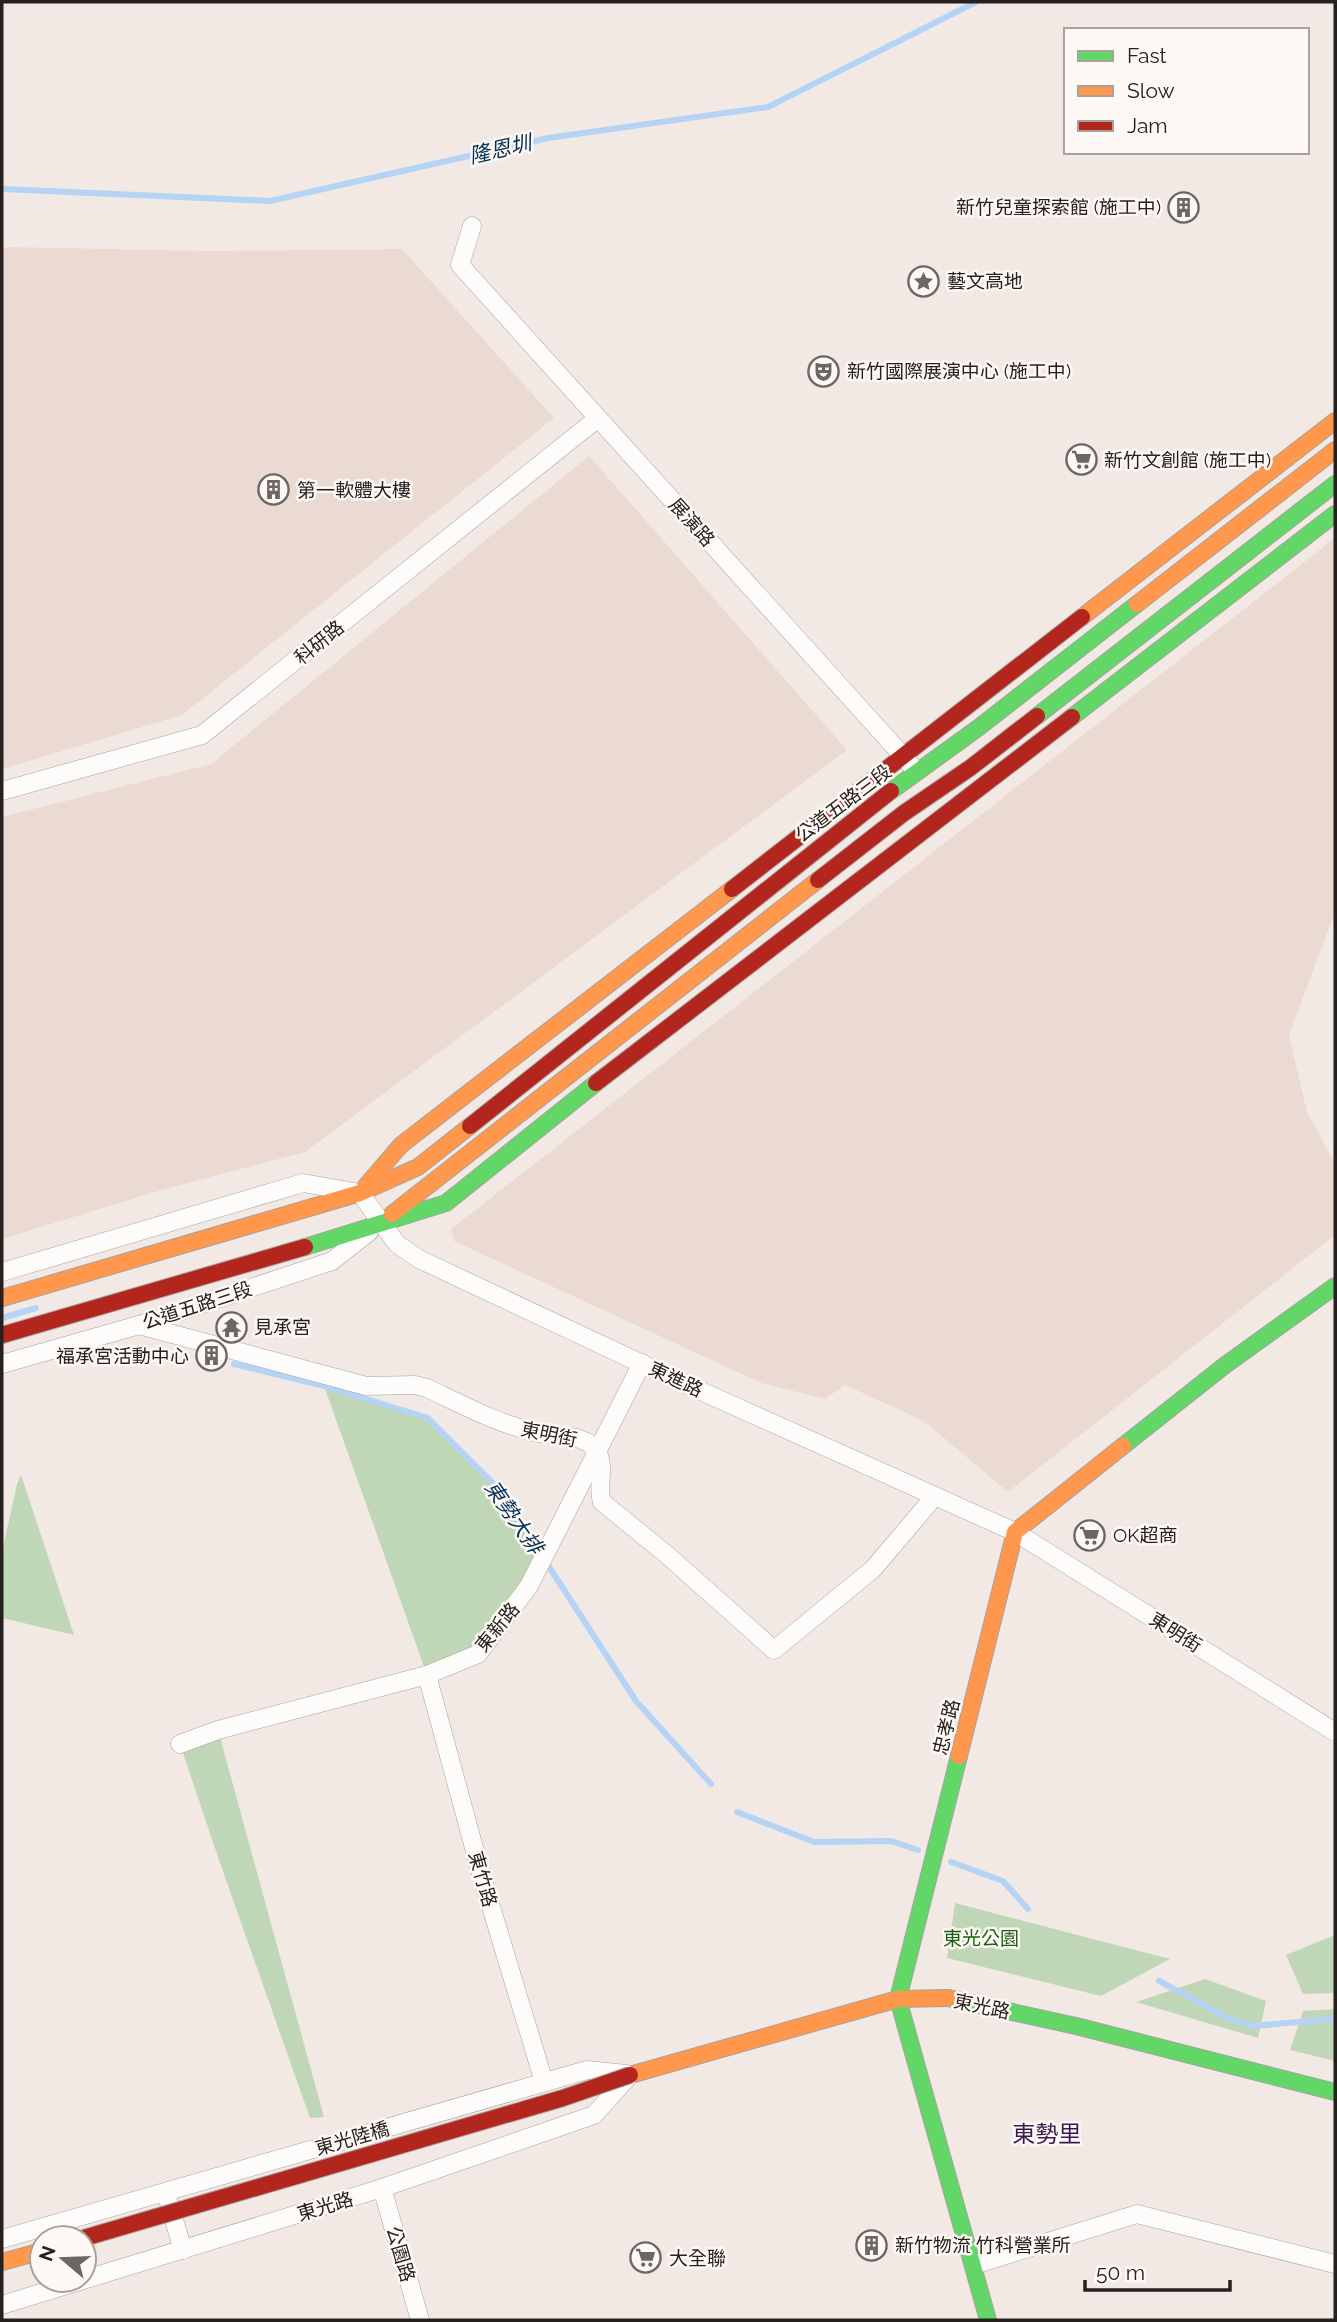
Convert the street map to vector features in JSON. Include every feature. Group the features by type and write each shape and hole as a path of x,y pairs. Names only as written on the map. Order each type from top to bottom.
{"street":[{"name":"展演路","path":"472,226 460,265 952,810"},
{"name":"科研路","path":"2,791 202,735 598,418"},
{"name":"公道五路三段","path":"360,1193 401,1146 1335,421"},
{"name":"公道五路三段","path":"2,1298 360,1193 418,1167 888,793 1335,450"},
{"name":"公道五路三段","path":"2,1364 139,1325 332,1261 904,813 970,768 1335,484"},
{"name":"公道五路三段","path":"2,1335 446,1203 535,1130 1335,514"},
{"path":"2,1272 303,1183 360,1193"},
{"name":"東進路","path":"360,1193 397,1244 419,1259 1016,1532"},
{"path":"1016,1532 1224,1366 1335,1286"},
{"name":"東明街","path":"139,1325 366,1386 415,1385 427,1388 495,1421 586,1441 597,1452 601,1470 602,1502 666,1554 774,1650 873,1569 935,1496"},
{"name":"東新路","path":"180,1744 218,1730 427,1675 478,1654 529,1586 642,1363"},
{"name":"東明街","path":"1016,1532 1335,1732"},
{"name":"忠孝路","path":"898,1999 1016,1532"},
{"name":"東竹路","path":"427,1675 482,1877 544,2082"},
{"name":"東光路","path":"2,2239 587,2070 630,2075 898,1999 948,1998 1076,2026 1335,2092"},
{"path":"898,1999 988,2320"},
{"name":"東光路","path":"2,2305 382,2188 594,2115 630,2075"},
{"name":"東光陸橋","path":"98,2234 563,2098 630,2075"},
{"name":"公園路","path":"382,2188 419,2320"},
{"path":"165,2190 183,2250"},
{"path":"974,2264 1137,2214 1335,2264"},
{"path":"2,2262 28,2255"}],"shaded area":[{"path":"2,249 209,251 402,249 554,418 182,715 2,769"},
{"path":"589,456 847,750 305,1152 158,1191 2,1239 2,817 211,764"},
{"path":"1335,538 1335,912 1289,1035 1307,1112 1335,1163 1335,1235 1008,1492 924,1421 845,1385 825,1399 761,1383 454,1241 451,1229"}],"green space":[{"path":"324,1386 428,1418 498,1488 543,1557 478,1654 427,1675"},
{"path":"21,1475 74,1635 2,1618 2,1552"},
{"path":"218,1730 324,2117 310,2118 180,1744"},
{"name":"東光公園","path":"955,1903 1170,1959 1101,1996 947,1958"},
{"path":"1335,1935 1335,1993 1303,1994 1286,1955"},
{"path":"1205,1979 1266,2001 1258,2038 1136,2002"},
{"path":"1335,2009 1335,2061 1290,2050 1303,2011"}],"waterway":[{"name":"隆恩圳","path":"2,189 270,201 548,138 768,107 976,2"},
{"name":"東勢大排","path":"2,1318 36,1308"},
{"name":"東勢大排","path":"234,1364 324,1386 428,1418 498,1488 636,1701 711,1784"},
{"name":"東勢大排","path":"737,1812 814,1842 891,1841 918,1850"},
{"name":"東勢大排","path":"951,1862 1003,1881 1028,1909"},
{"name":"東勢大排","path":"1159,1981 1228,2018 1253,2026 1335,2019"}],"traffic: fast":[{"path":"1037,716 1335,484"},
{"path":"1072,717 1335,514"},
{"path":"891,791 978,728 1137,604"},
{"path":"305,1247 446,1203 596,1083"},
{"path":"1123,1446 1224,1366 1335,1286"},
{"path":"959,1756 898,1999 988,2320"},
{"path":"948,1998 1076,2026 1335,2092"}],"traffic: slow":[{"path":"1082,617 1335,421"},
{"path":"1137,604 1335,450"},
{"path":"392,1214 818,880"},
{"path":"365,1187 401,1145 732,889"},
{"path":"2,1298 360,1193 418,1167 470,1126"},
{"path":"959,1756 1015,1532 1123,1446"},
{"path":"630,2075 898,1999 948,1998"},
{"path":"2,2262 28,2255"}],"traffic: jam":[{"path":"732,889 1082,617"},
{"path":"818,880 1037,716"},
{"path":"596,1083 1072,717"},
{"path":"470,1126 891,791"},
{"path":"2,1335 305,1247"},
{"path":"98,2234 563,2098 630,2075"}],"place":[{"name":"新竹兒童探索館 (施工中)","path":"1184,207"},
{"name":"藝文高地","path":"924,281"},
{"name":"新竹國際展演中心 (施工中)","path":"824,371"},
{"name":"新竹文創館 (施工中)","path":"1081,460"},
{"name":"第一軟體大樓","path":"274,490"},
{"name":"見承宮","path":"231,1327"},
{"name":"福承宮活動中心","path":"212,1356"},
{"name":"OK超商","path":"1090,1535"},
{"name":"新竹物流 竹科營業所","path":"872,2245"},
{"name":"大全聯","path":"646,2258"}],"district":[{"name":"東勢里","path":"1047,2133"}]}
